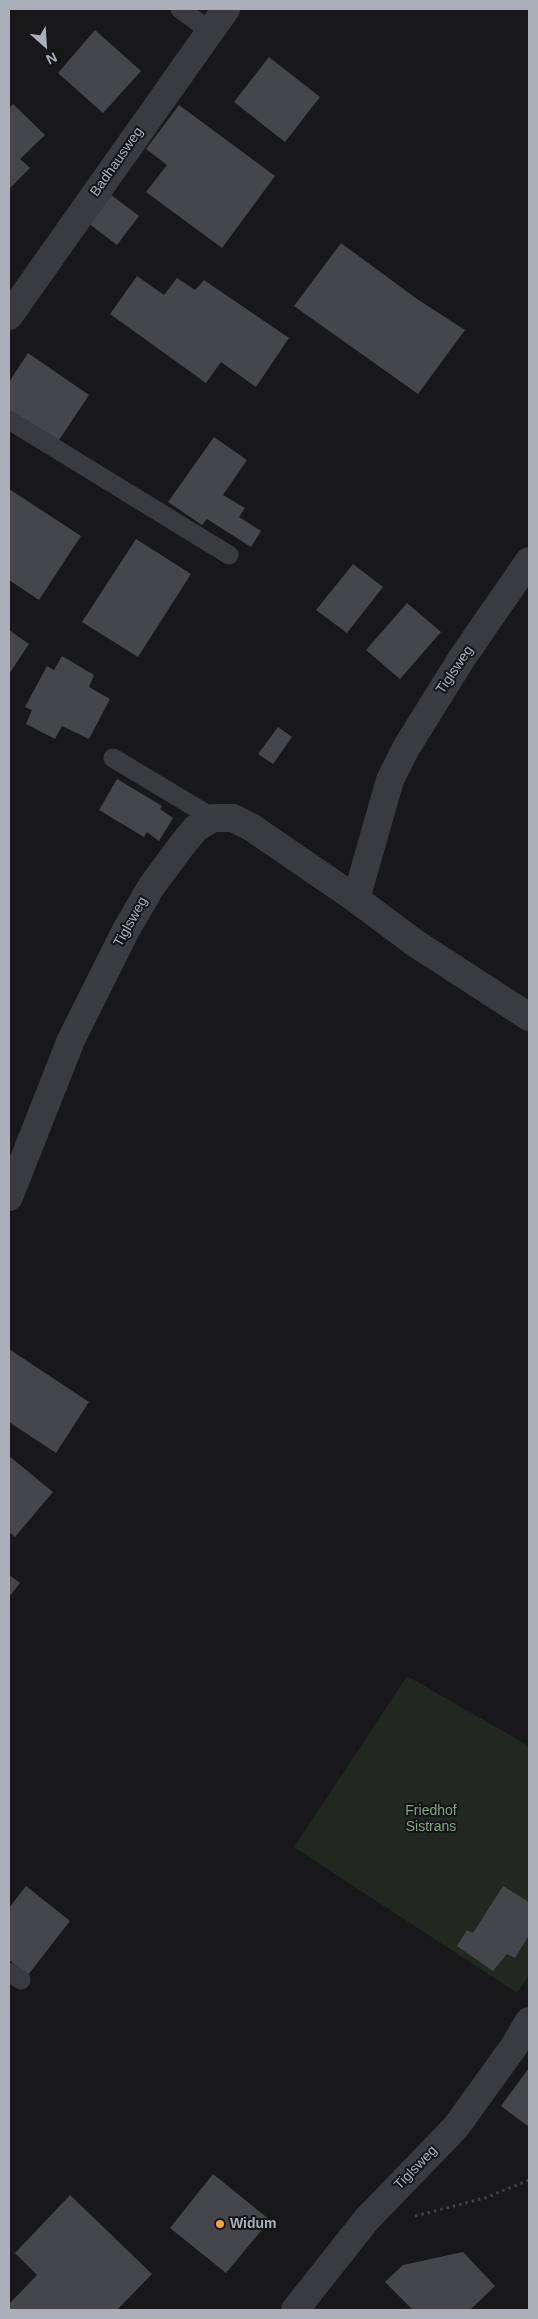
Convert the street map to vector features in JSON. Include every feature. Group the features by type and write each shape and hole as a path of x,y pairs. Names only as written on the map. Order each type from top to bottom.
{"street":[{"name":"Badhausweg","path":"9,316 226,9"},
{"name":"Tiglsweg","path":"356,899 390,780 406,748 457,666 529,561"},
{"name":"Tiglsweg","path":"9,1197 71,1040 126,930 151,887 182,845 196,828 214,818"},
{"path":"214,818 234,818 252,827 356,899 415,943 529,1017"},
{"name":"Tiglsweg","path":"295,2310 368,2219 455,2128 513,2048 529,2021"}],"lane":[{"path":"180,9 210,31"},
{"path":"9,420 229,556"},
{"path":"112,758 214,818"}],"path":[{"path":"368,2219 425,2215 485,2198 529,2180"}],"green space":[{"name":"Friedhof Sistrans","path":"407,1676 529,1746 529,1975 517,1993 294,1847"}],"building":[{"path":"95,30 141,71 103,113 58,73"},
{"path":"269,57 320,97 285,142 234,102"},
{"path":"13,104 45,135 20,159 30,168 9,189 9,108"},
{"path":"179,105 275,176 222,248 146,192 167,165 146,149"},
{"path":"110,194 139,216 117,245 88,223"},
{"path":"341,243 417,299 465,330 418,394 294,306"},
{"path":"137,276 164,295 177,278 195,290 204,280 289,338 256,387 221,362 206,383 110,314"},
{"path":"28,353 89,395 57,443 9,410 9,382"},
{"path":"214,437 247,460 223,495 245,508 239,517 261,531 251,547 207,519 202,525 168,502"},
{"path":"9,489 81,536 39,600 9,580"},
{"path":"136,539 191,574 138,657 82,622"},
{"path":"353,564 383,587 347,633 316,610"},
{"path":"407,603 441,632 400,679 366,650"},
{"path":"9,630 29,644 9,674"},
{"path":"62,656 94,675 89,687 110,699 89,739 62,726 55,739 26,724 32,710 25,707 47,666 54,670"},
{"path":"278,727 292,737 273,764 258,754"},
{"path":"117,779 162,806 160,809 173,818 159,841 147,832 144,837 99,810"},
{"path":"9,1349 89,1402 56,1453 9,1422"},
{"path":"9,1456 53,1492 15,1537 9,1532"},
{"path":"9,1575 20,1583 9,1597"},
{"path":"26,1886 70,1921 28,1975 9,1960 9,1908"},
{"path":"503,1886 529,1902 529,1935 515,1958 507,1954 493,1971 457,1946 467,1930 473,1933"},
{"path":"529,2068 529,2127 501,2106"},
{"name":"Widum","path":"213,2174 270,2220 226,2273 170,2228"},
{"path":"70,2195 152,2274 117,2310 9,2310 9,2304 37,2275 15,2253"},
{"path":"463,2252 495,2286 470,2310 413,2310 385,2282 403,2265"}],"place":[{"name":"Widum","path":"220,2224"}]}
